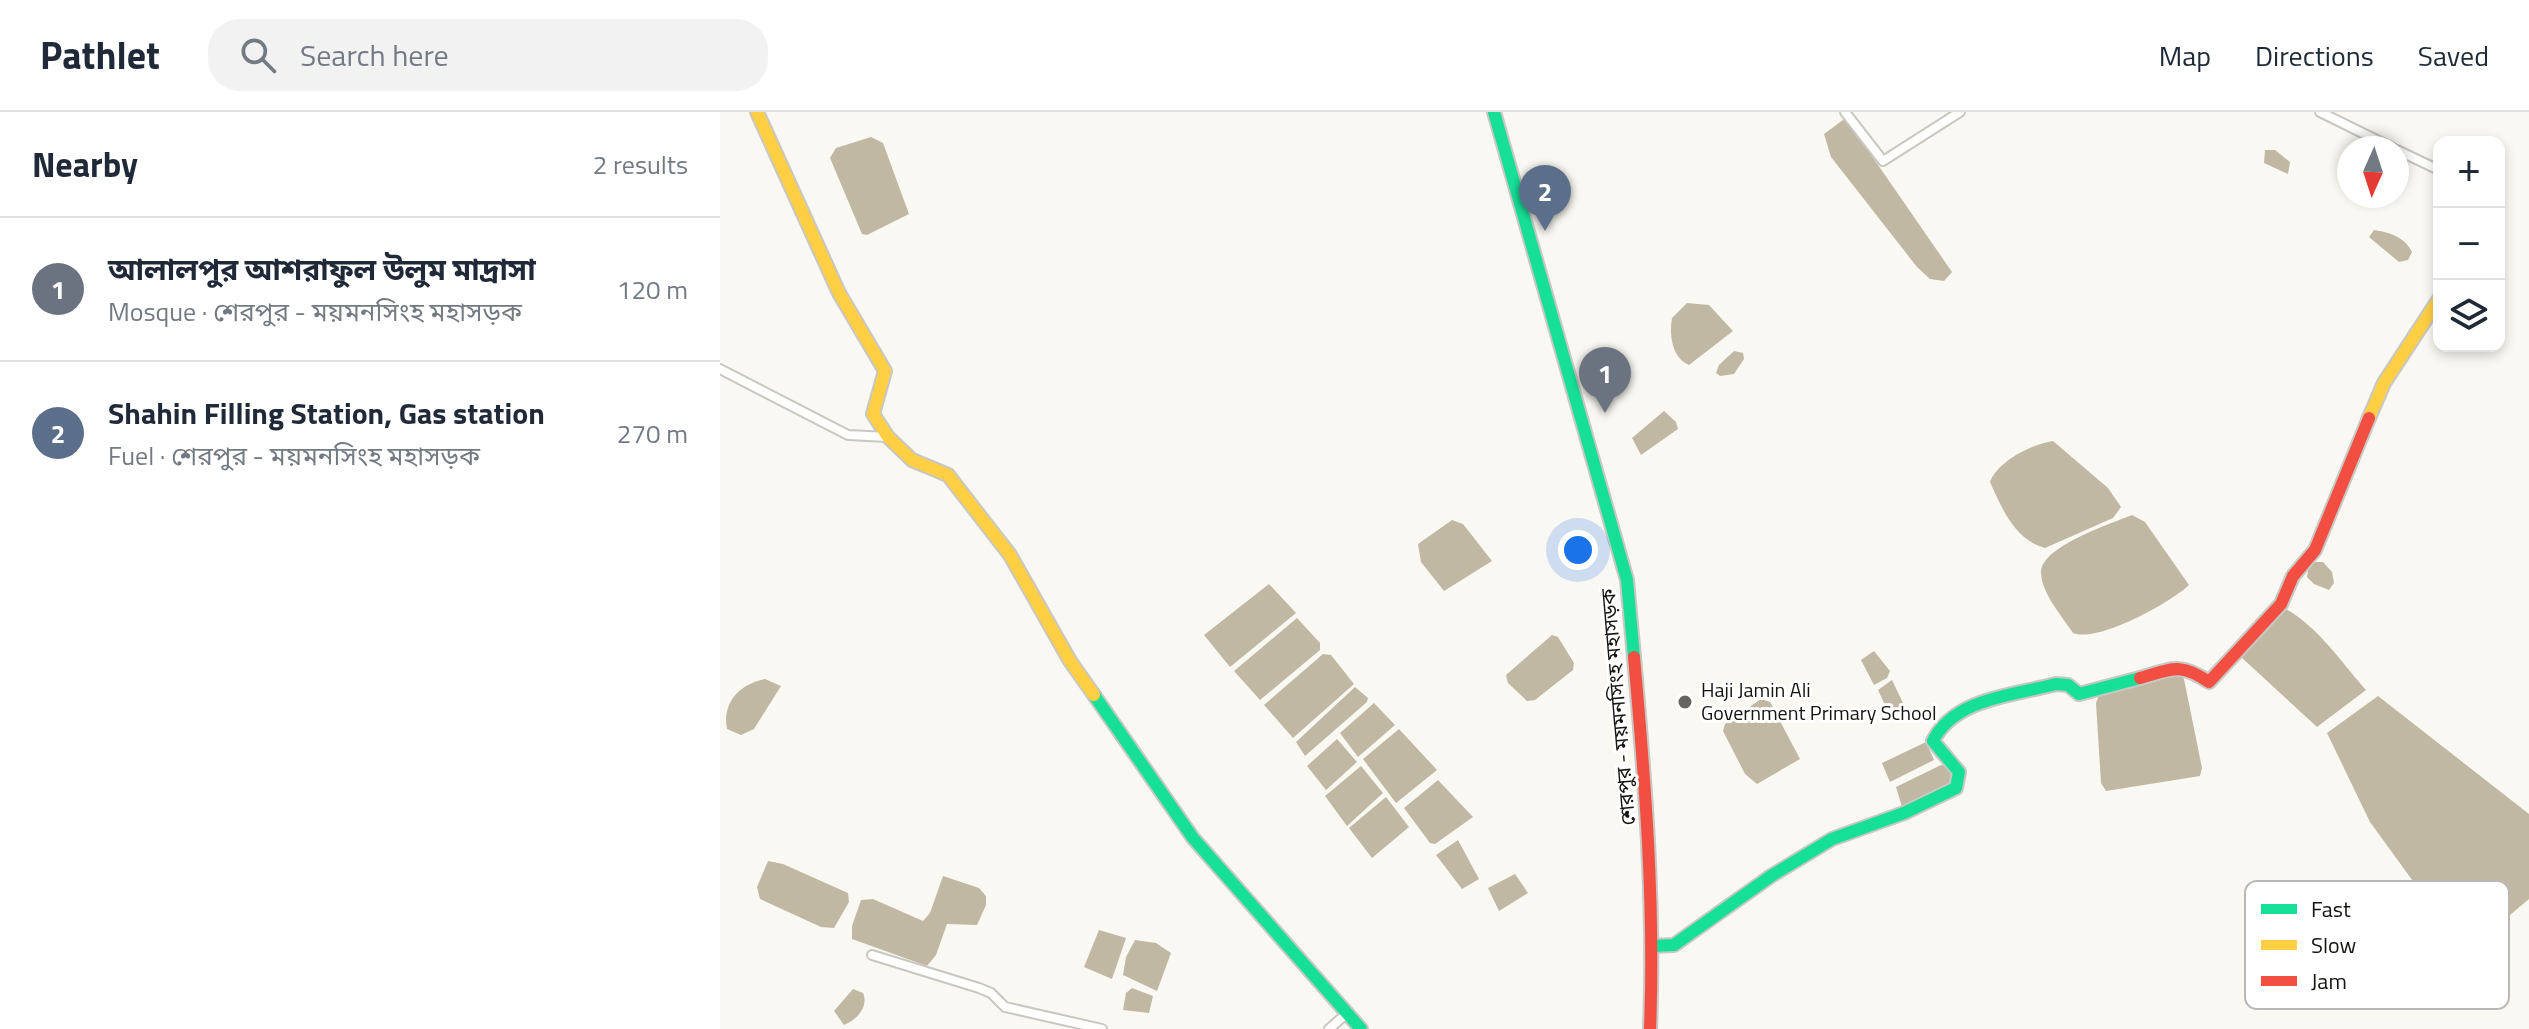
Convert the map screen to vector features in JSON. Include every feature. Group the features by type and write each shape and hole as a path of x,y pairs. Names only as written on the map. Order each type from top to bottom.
{"street":[{"path":"757,112 839,293 885,371 873,414 888,437 912,460 948,475 1010,555 1070,661 1193,838 1345,1015 1361,1029"},
{"name":"শেরপুর - ময়মনসিংহ মহাসড়ক","path":"1494,112 1627,580 1650,843 1653,946 1650,1029"},
{"path":"1845,112 1883,161 1960,112"},
{"path":"2320,112 2369,136"},
{"path":"2409,156 2433,167"},
{"path":"1653,946 1674,945 1771,876 1832,839 1948,794 1956,788 1959,772 1933,741 1942,722 1962,711 2056,684 2068,685 2079,694 2179,667 2189,668 2209,682 2281,604 2293,576 2315,550 2384,383 2433,308"},
{"path":"720,369 848,435 888,437"},
{"path":"872,955 979,988 991,993 1005,1007 1102,1029"},
{"path":"1329,1029 1345,1015"}],"shaded area":[{"path":"1843,120 1849,123 1952,272 1944,281 1930,279 1917,267 1831,157 1824,134"},
{"path":"871,137 883,143 909,214 867,235 862,234 830,158 836,148"},
{"path":"2265,150 2275,150 2290,162 2288,174 2264,163"},
{"path":"2374,230 2401,239 2412,252 2408,260 2399,262 2369,237"},
{"path":"1687,303 1709,305 1733,331 1689,365 1675,352 1671,332 1672,318"},
{"path":"1734,351 1743,353 1744,359 1734,374 1720,376 1716,373 1719,365"},
{"path":"1664,411 1676,422 1678,429 1641,455 1632,438"},
{"path":"2053,441 2108,488 2121,507 2113,518 2045,548 2018,531 1990,482 2000,467 2017,455"},
{"path":"2132,515 2145,522 2189,585 2133,620 2099,632 2084,635 2073,633 2045,589 2041,573 2044,563 2052,554 2078,538"},
{"path":"1452,520 1463,524 1492,561 1444,591 1421,562 1418,544"},
{"path":"2323,562 2332,572 2334,583 2329,590 2314,584 2307,577 2309,565"},
{"path":"1269,584 1296,613 1230,667 1204,635"},
{"path":"2282,607 2317,633 2366,690 2317,727 2241,657"},
{"path":"1297,618 1320,643 1320,650 1260,700 1234,671"},
{"path":"1552,635 1558,637 1574,663 1573,670 1535,700 1527,701 1508,683 1506,675"},
{"path":"1874,651 1890,671 1887,678 1874,685 1861,660"},
{"path":"1323,654 1331,655 1354,684 1293,738 1264,705"},
{"path":"2178,673 2184,679 2202,768 2200,776 2106,791 2101,783 2096,703 2100,693"},
{"path":"765,679 781,686 754,729 741,735 727,729 727,711 734,696 747,685"},
{"path":"1892,680 1906,709 1891,718 1878,690"},
{"path":"1355,687 1368,698 1367,702 1305,756 1296,742"},
{"path":"2378,696 2529,814 2529,899 2509,916 2509,881 2413,881 2370,822 2327,733"},
{"path":"1761,699 1770,702 1800,759 1757,784 1745,774 1723,731 1725,724"},
{"path":"1374,703 1395,725 1358,757 1340,733"},
{"path":"1399,729 1437,770 1396,803 1363,759"},
{"path":"1337,739 1357,762 1326,790 1307,766"},
{"path":"1926,742 1934,760 1890,782 1882,763"},
{"path":"1941,765 1947,766 1951,774 1949,784 1902,807 1896,787"},
{"path":"1361,766 1383,793 1347,826 1325,796"},
{"path":"1438,780 1473,817 1435,844 1430,843 1404,808"},
{"path":"1386,797 1409,827 1372,858 1349,828"},
{"path":"1458,840 1479,879 1462,889 1436,855"},
{"path":"768,861 783,864 848,893 849,902 834,928 821,927 760,899 757,887"},
{"path":"1515,874 1528,893 1499,911 1488,888"},
{"path":"943,876 979,888 986,896 986,905 977,925 947,924 936,955 927,966 852,939 852,926 861,900 873,899 923,921 930,913"},
{"path":"1099,930 1126,938 1112,979 1084,967"},
{"path":"1135,940 1156,943 1171,953 1157,991 1123,975 1126,957"},
{"path":"1132,988 1153,996 1149,1013 1123,1010 1126,993"},
{"path":"853,989 863,993 863,1008 844,1025 834,1011"}],"traffic: fast":[{"path":"1494,112 1627,580 1634,657"},
{"path":"1653,946 1674,945 1771,876 1832,839 1904,813 1956,788 1959,772 1933,741 1943,727 1970,707 2056,684 2068,685 2079,694 2140,678"},
{"path":"1094,695 1193,838 1361,1029"}],"traffic: slow":[{"path":"757,112 839,293 885,371 873,414 888,437 912,460 948,475 1010,555 1070,661 1094,695"},
{"path":"2369,418 2384,383 2433,308"}],"traffic: jam":[{"path":"2140,678 2176,669 2209,682 2281,604 2293,576 2315,550 2369,418"},
{"path":"1634,657 1650,889 1650,1029"}],"place":[{"name":"Shahin Filling Station, Gas station","path":"1545,231"},
{"name":"আলালপুর আশরাফুল উলুম মাদ্রাসা","path":"1605,413"},
{"name":"Haji Jamin Ali Government Primary School","path":"1685,702"}]}
